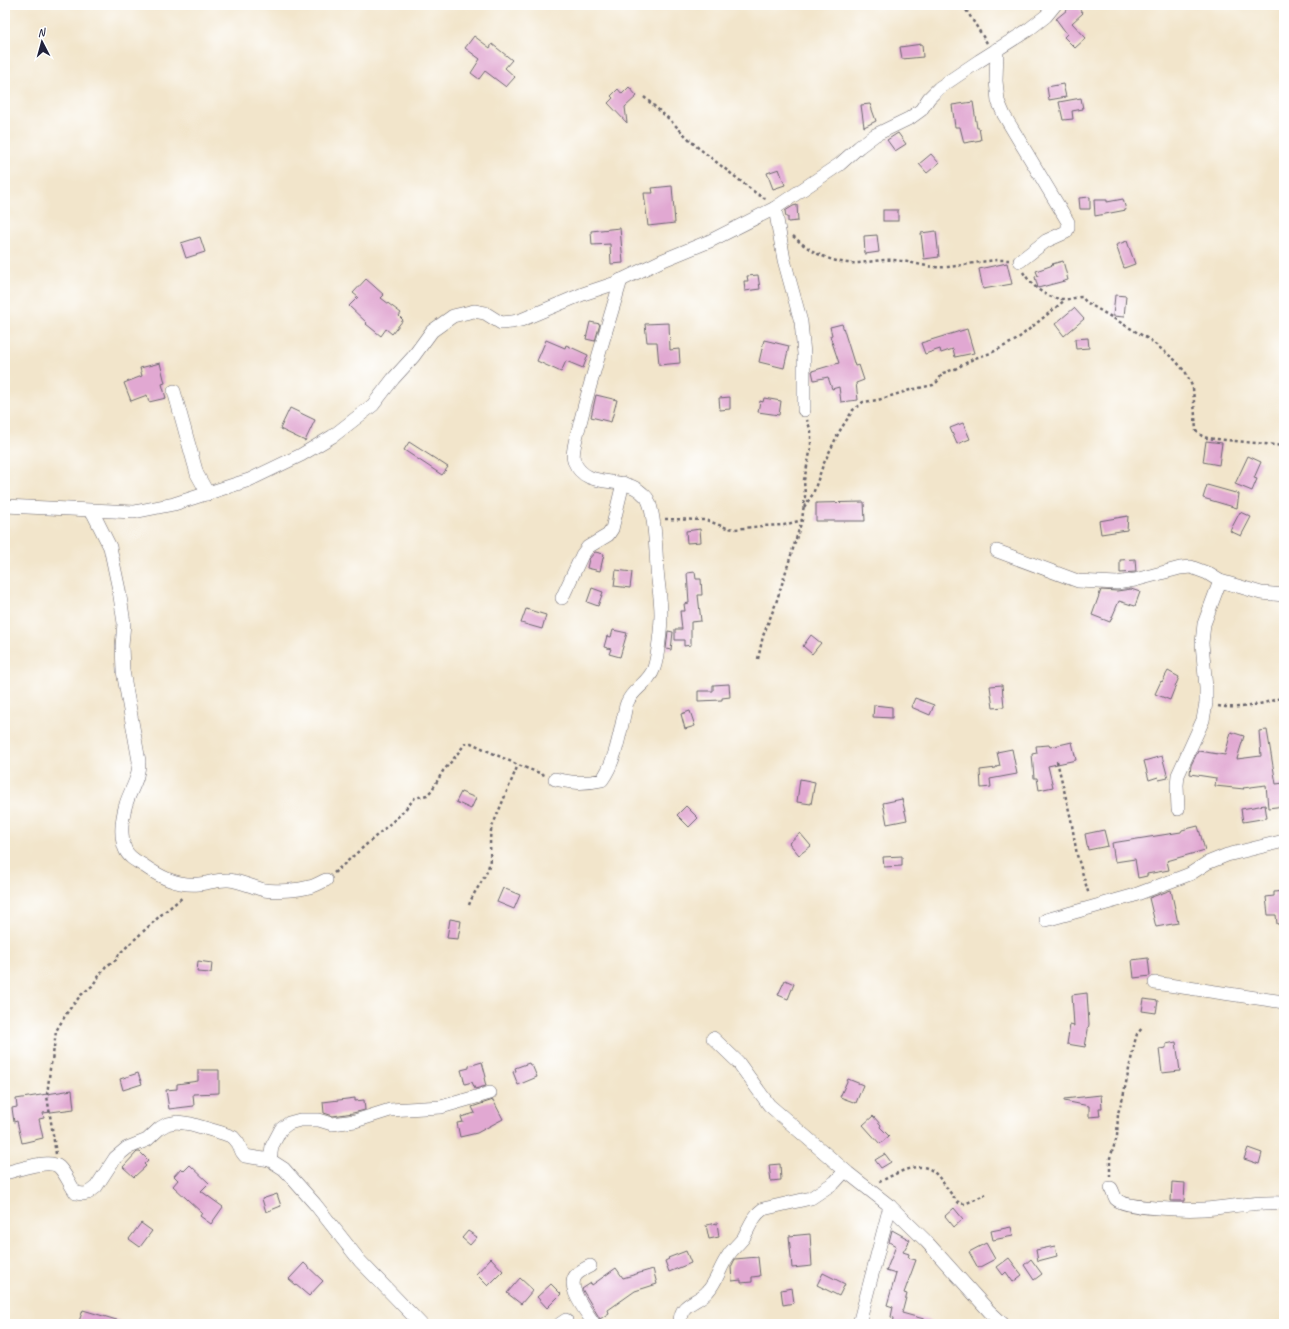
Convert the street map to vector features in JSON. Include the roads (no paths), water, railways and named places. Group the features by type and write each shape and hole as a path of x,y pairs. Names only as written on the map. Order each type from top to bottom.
{"street":[{"path":"5,506 134,512 174,504 249,480 301,455 333,436 373,405 393,379 413,357 432,331 454,316 474,311 485,313 501,323 528,318 582,294 621,280 710,241 776,208 840,164 859,146 875,134 921,110 929,98 939,88 1028,30 1046,16 1055,5"},
{"path":"995,51 998,101 1004,115 1068,222 1066,232 1046,240 1020,261"},
{"path":"776,208 784,260 801,322 804,354 804,410"},
{"path":"555,779 575,783 591,783 602,780 609,771 627,703 632,693 652,674 654,667 661,614 656,544 648,499 638,489 614,481 598,481 589,477 579,468 574,460 575,446 592,378 621,280"},
{"path":"174,391 197,474 208,494"},
{"path":"562,598 582,555 588,547 608,536 612,529 623,484"},
{"path":"92,511 110,547 119,590 124,623 122,671 139,761 139,772 126,804 123,820 122,834 125,850 132,858 158,875 172,882 183,884 199,884 214,880 230,880 266,890 287,890 310,887 326,880"},
{"path":"997,551 1078,581 1117,583 1135,580 1180,568 1191,567 1207,573 1220,581 1261,593 1284,595"},
{"path":"1178,809 1178,775 1203,720 1206,704 1202,643 1204,624 1220,581"},
{"path":"1046,920 1132,896 1174,881 1190,874 1207,863 1227,855 1284,841"},
{"path":"1155,983 1284,1002"},
{"path":"713,1038 738,1062 769,1105 866,1189 890,1206 926,1241 989,1311 1003,1324"},
{"path":"270,1160 272,1146 281,1129 289,1123 300,1120 320,1120 332,1124 355,1121 390,1110 441,1107 490,1093"},
{"path":"5,1173 43,1163 51,1163 58,1166 76,1193 83,1194 88,1193 96,1187 115,1158 127,1148 147,1140 160,1128 167,1124 177,1122 191,1124 222,1133 233,1137 245,1156 270,1160 284,1169 300,1185 360,1261 421,1324"},
{"path":"680,1324 679,1316 685,1307 708,1292 715,1282 727,1256 743,1238 757,1214 763,1209 811,1198 835,1182 845,1171"},
{"path":"1111,1188 1116,1199 1125,1204 1144,1207 1204,1209 1261,1202 1284,1203"},
{"path":"859,1324 890,1206"},
{"path":"590,1266 577,1274 572,1284 573,1291 594,1324"}]}
